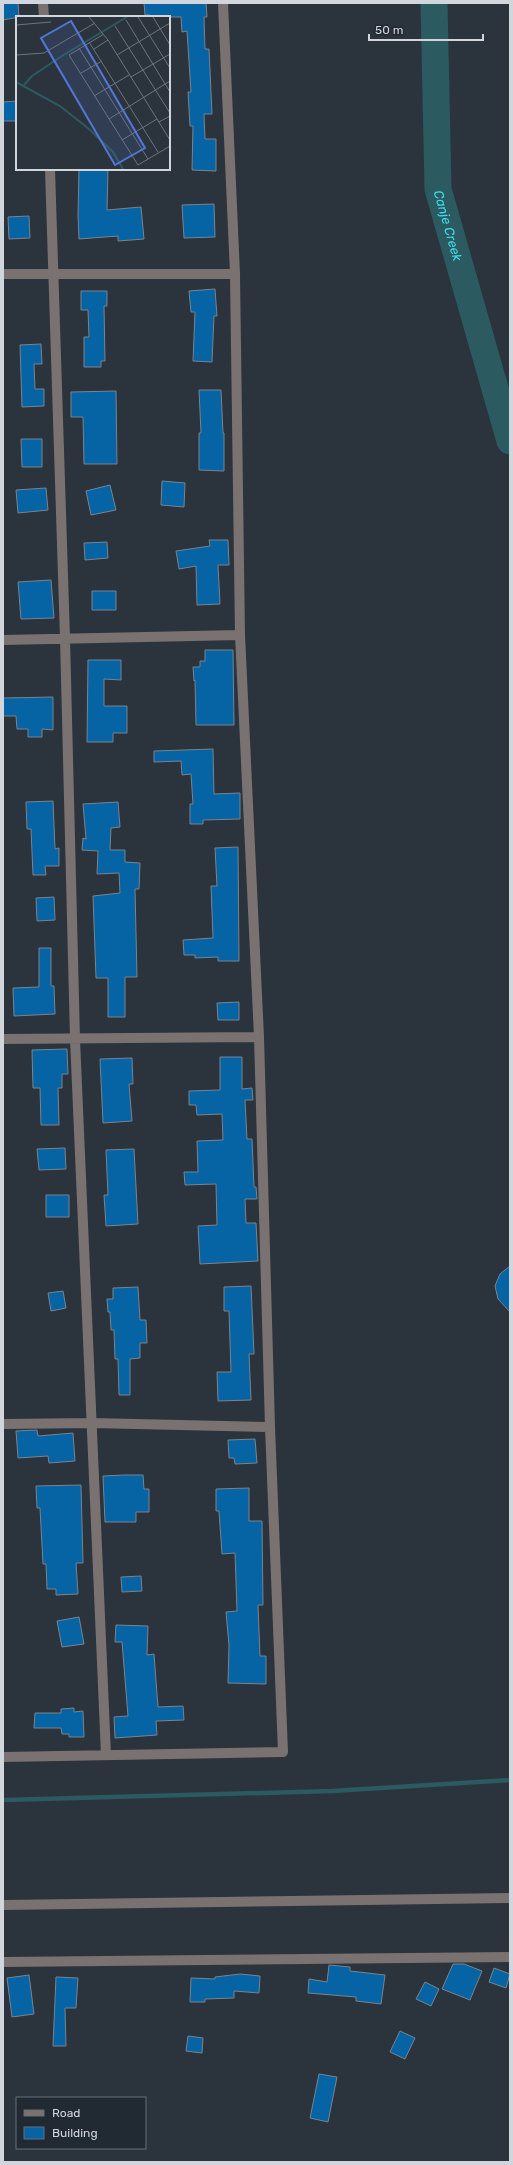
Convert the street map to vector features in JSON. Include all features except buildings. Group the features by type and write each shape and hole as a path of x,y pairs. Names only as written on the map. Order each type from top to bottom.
{"street":[{"path":"43,3 44,16"},
{"path":"3,1757 283,1752 270,1427 259,1037 240,635 235,274 222,3"},
{"path":"50,170 66,638 75,1039 106,1755"},
{"path":"3,274 235,274"},
{"path":"3,640 240,635"},
{"path":"3,1039 259,1037"},
{"path":"3,1424 92,1423 270,1427"},
{"path":"3,1905 510,1898"},
{"path":"3,1962 510,1957"}],"waterway":[{"name":"Canje Creek","path":"434,3 438,189 510,441"},
{"path":"3,1800 332,1791 510,1780"}]}
